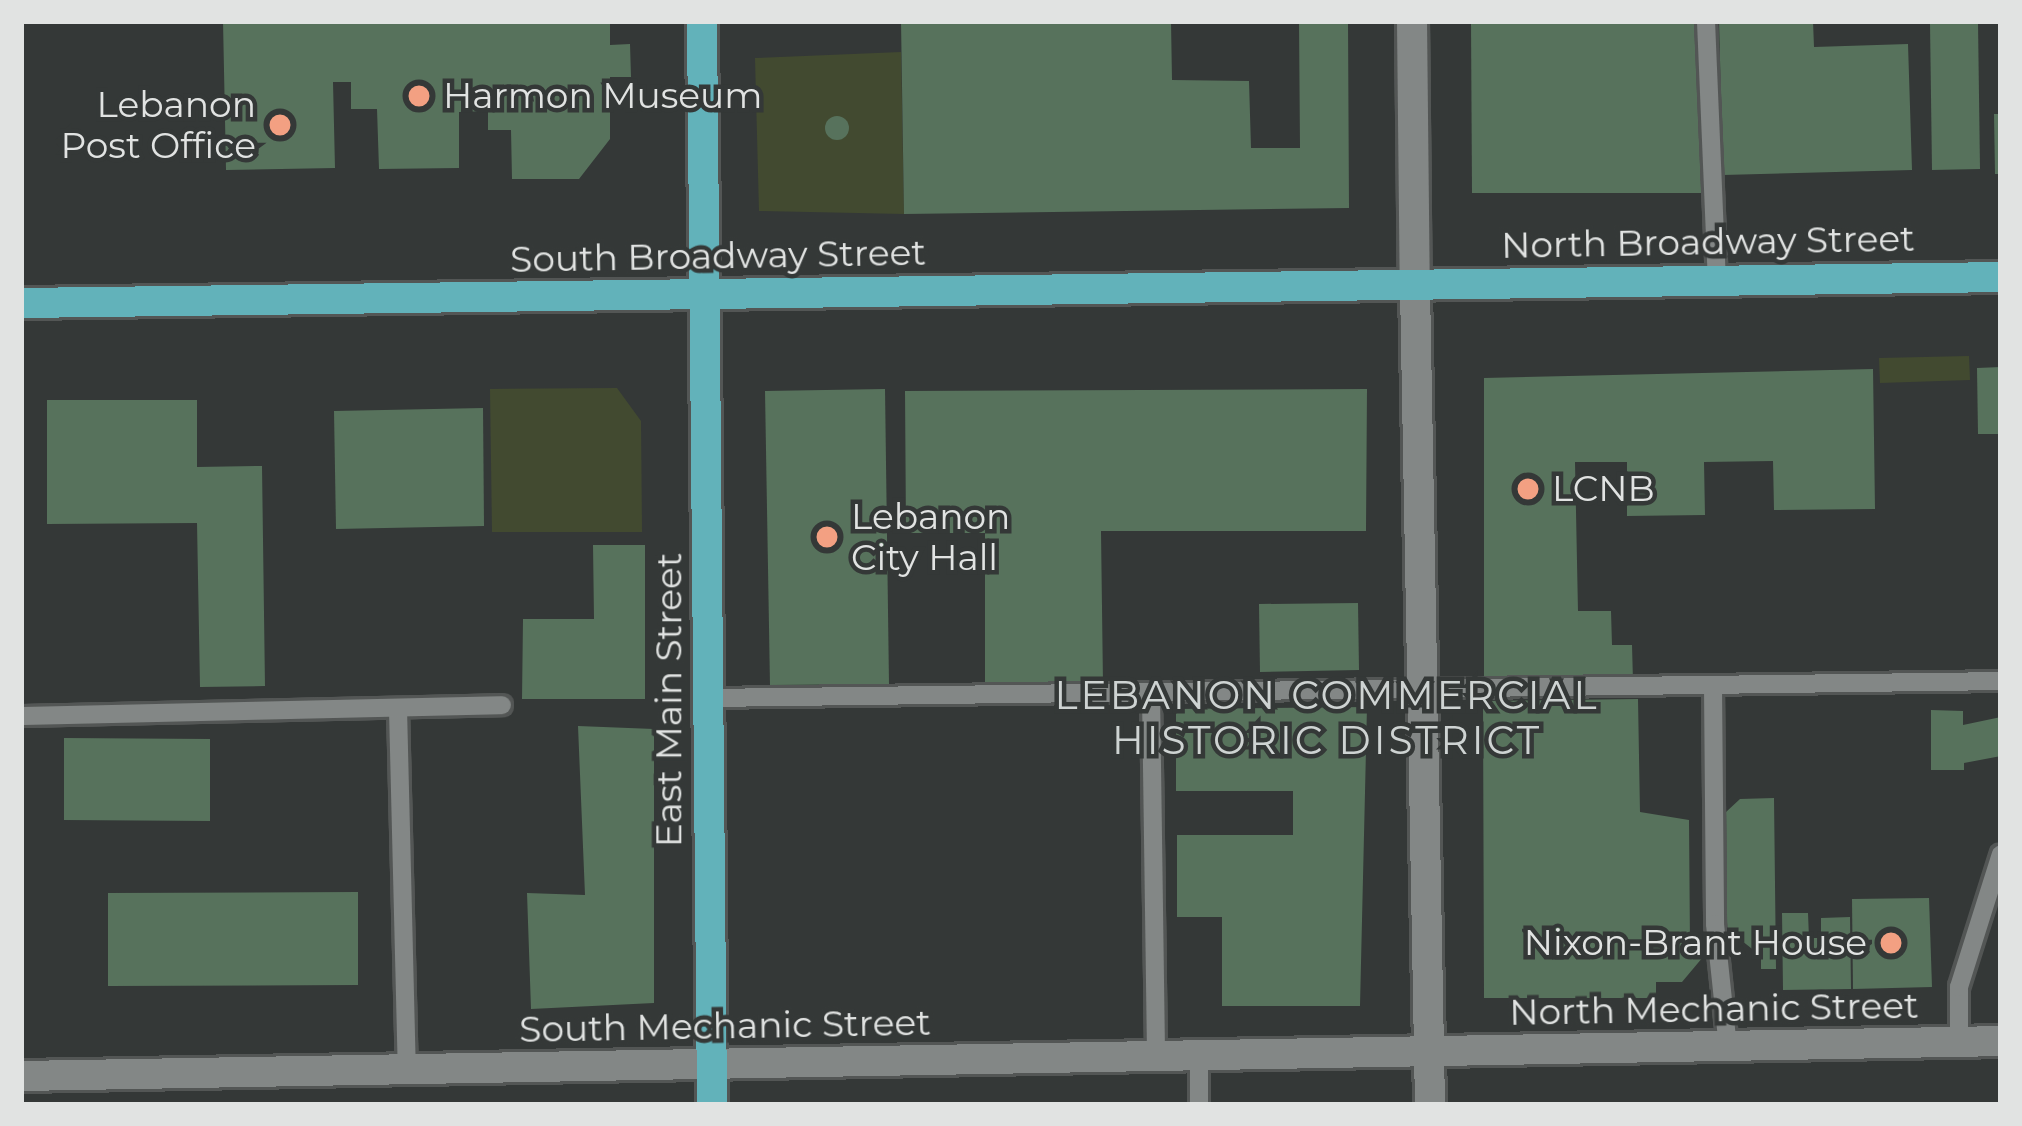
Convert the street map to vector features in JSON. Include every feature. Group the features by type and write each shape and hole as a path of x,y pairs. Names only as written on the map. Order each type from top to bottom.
{"main road":[{"name":"East Main Street","path":"702,21 712,1105"},
{"name":"North Broadway Street","path":"1415,287 2001,277"},
{"name":"South Broadway Street","path":"21,304 1415,287"}],"street":[{"path":"1412,21 1430,1105"},
{"name":"North Mechanic Street","path":"1430,1054 2001,1042"},
{"name":"South Mechanic Street","path":"21,1076 1430,1054"}],"lane":[{"path":"1706,21 1717,280"},
{"path":"708,698 2001,681"},
{"path":"1713,686 1715,924 1728,1048"},
{"path":"1151,694 1156,1058"},
{"path":"21,716 502,705"},
{"path":"398,709 407,1069"},
{"path":"1959,1042 1959,987 2001,854"},
{"path":"1198,1057 1199,1105"}],"green space":[{"path":"901,52 904,214 759,211 755,58"},
{"path":"1969,356 1970,380 1880,383 1879,358"},
{"path":"617,388 641,421 642,532 492,532 490,389"}],"building":[{"path":"223,21 610,21 610,45 630,44 631,77 610,77 610,139 579,179 512,179 511,130 488,130 488,111 459,112 459,168 379,169 377,109 351,109 351,82 333,82 335,168 226,170"},
{"path":"901,21 1171,21 1172,80 1249,81 1251,148 1300,148 1299,21 1348,21 1349,208 904,214"},
{"path":"1471,21 1696,21 1702,193 1472,193"},
{"path":"1719,21 1813,21 1814,47 1908,44 1912,170 1723,175"},
{"path":"1930,23 1978,23 1980,169 1932,170"},
{"path":"1994,114 2001,114 2001,174 1995,174"},
{"path":"837,116 846,119 846,137 837,140 828,137 825,128 828,119"},
{"path":"2001,367 2001,434 1978,434 1977,368"},
{"path":"1873,369 1875,509 1774,510 1773,461 1704,462 1705,515 1627,516 1627,462 1575,462 1578,611 1611,611 1612,645 1632,645 1633,681 1484,683 1484,378"},
{"name":"Lebanon City Hall","path":"885,389 889,684 770,685 765,391"},
{"path":"1367,389 1366,531 1101,531 1103,684 985,684 985,533 906,533 905,391"},
{"path":"47,400 197,400 197,467 262,466 265,686 200,687 197,523 47,524"},
{"path":"483,408 484,526 336,529 334,411"},
{"path":"593,545 645,545 645,699 522,699 523,619 594,619"},
{"path":"1358,603 1359,670 1260,672 1259,604"},
{"path":"1638,699 1640,812 1689,820 1690,946 1703,957 1682,982 1656,982 1656,998 1484,998 1483,701"},
{"path":"1367,707 1360,1006 1222,1006 1222,917 1177,917 1177,835 1293,835 1293,791 1176,791 1176,709"},
{"path":"1931,710 1963,711 1963,725 2001,717 2001,756 1964,763 1964,770 1931,770"},
{"path":"578,726 654,729 654,1003 531,1009 527,893 585,895"},
{"path":"64,738 210,739 210,821 64,820"},
{"path":"1774,798 1776,969 1761,969 1761,956 1727,929 1726,812 1740,799"},
{"path":"358,892 358,985 108,986 108,893"},
{"name":"Nixon-Brant House","path":"1929,898 1932,987 1853,989 1852,899"},
{"path":"1782,913 1808,913 1809,938 1821,938 1821,918 1850,917 1851,989 1783,990"}],"place":[{"name":"Harmon Museum","path":"419,96"},
{"name":"Lebanon Post Office","path":"280,125"},
{"name":"LCNB","path":"1528,489"},
{"name":"Lebanon City Hall","path":"827,537"},
{"name":"Nixon-Brant House","path":"1891,943"}],"district":[{"name":"LEBANON COMMERCIAL HISTORIC DISTRICT","path":"1327,718"}]}
